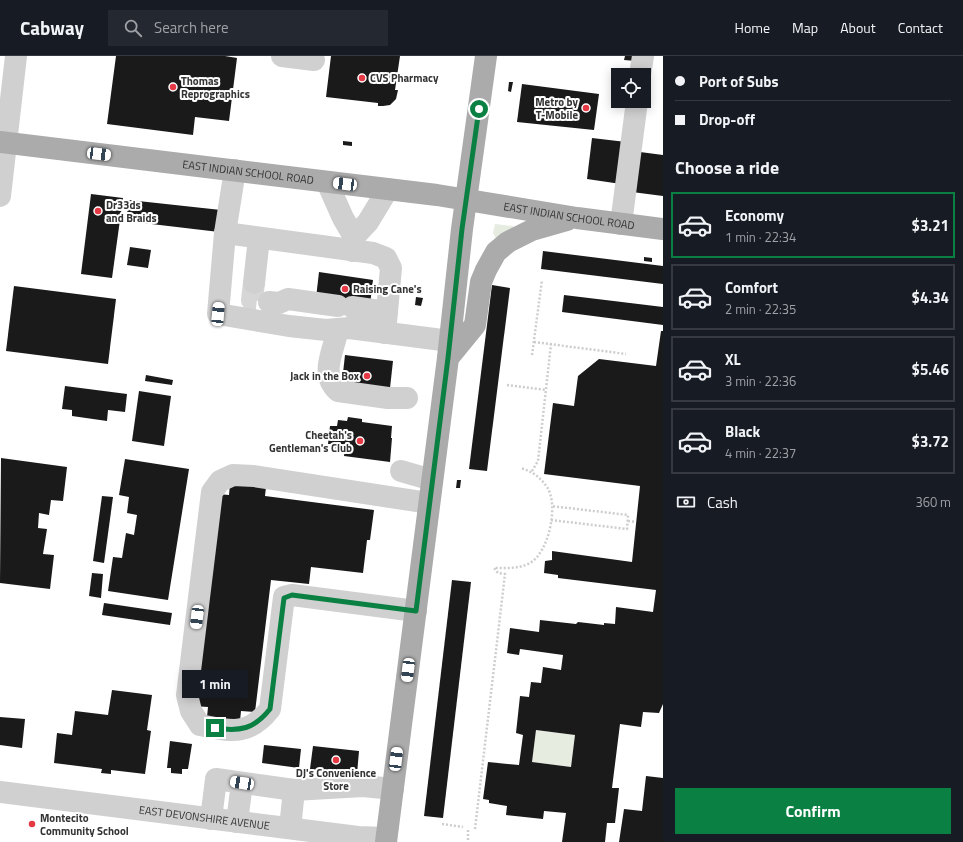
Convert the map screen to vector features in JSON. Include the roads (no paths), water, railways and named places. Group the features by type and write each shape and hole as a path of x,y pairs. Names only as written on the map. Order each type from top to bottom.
{"main road":[{"path":"386,840 449,349 466,200 486,56"},
{"name":"EAST INDIAN SCHOOL ROAD","path":"3,142 388,189 577,218 663,229"},
{"path":"449,349 475,325 481,282 496,252 508,242 532,230 577,218"}],"street":[{"path":"0,196 3,142 16,56"},
{"path":"282,56 314,60"},
{"path":"641,68 643,56"},
{"path":"621,224 636,108"},
{"path":"235,170 225,234 218,314 289,326 326,330 343,315"},
{"path":"327,182 354,244"},
{"path":"354,244 388,189"},
{"path":"225,234 259,238 354,244 373,254 386,258 391,268 386,322"},
{"path":"254,283 259,238"},
{"path":"274,302 287,308 343,315"},
{"path":"343,315 349,328 386,322 449,349"},
{"path":"343,315 329,361 329,380 333,387 338,391 388,398 407,398"},
{"path":"401,471 432,480"},
{"path":"416,611 292,595 284,598 270,709 263,719 250,727 231,731 200,725 191,711 187,695 212,492 220,481 233,475 254,476 429,503"},
{"path":"211,819 216,779 294,790 363,786 393,789"},
{"path":"237,822 242,783"},
{"path":"290,828 294,790"},
{"name":"EAST DEVONSHIRE AVENUE","path":"0,792 386,840"}],"tunnel":[{"path":"254,283 252,300 269,302"}],"place":[{"name":"CVS Pharmacy","path":"362,78"},
{"name":"Thomas Reprographics","path":"173,87"},
{"name":"Metro by T-Mobile","path":"586,108"},
{"name":"Dr33ds and Braids","path":"98,211"},
{"name":"Raising Cane's","path":"345,289"},
{"name":"Jack in the Box","path":"367,376"},
{"name":"Cheetah's Gentleman's Club","path":"360,441"},
{"name":"DJ's Convenience Store","path":"336,760"},
{"name":"Montecito Community School","path":"32,824"}]}
